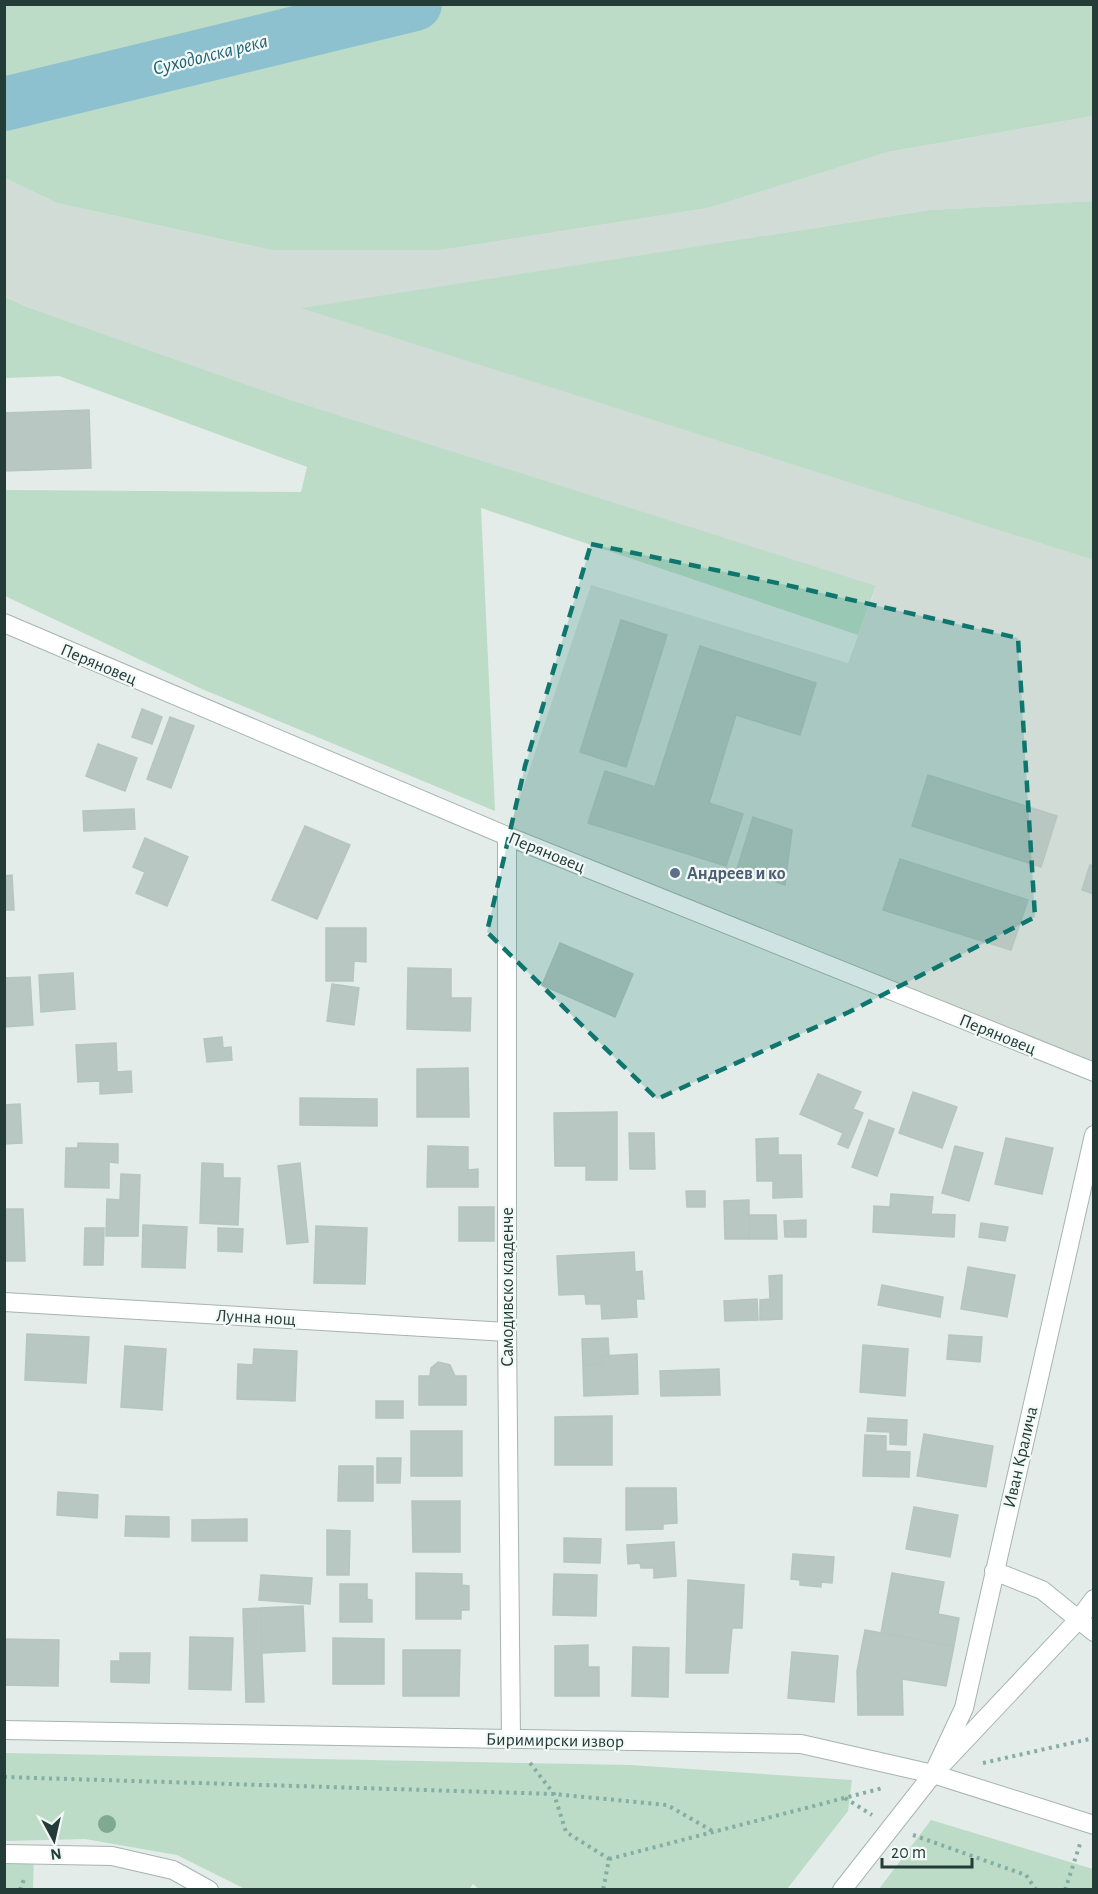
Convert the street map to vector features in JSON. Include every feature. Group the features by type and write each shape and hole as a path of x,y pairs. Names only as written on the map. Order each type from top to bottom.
{"street":[{"name":"Перяновец","path":"4,623 507,836 1094,1072"},
{"name":"Самодивско кладенче","path":"507,836 507,1332 511,1739"},
{"name":"Иван Кралича","path":"933,1774 964,1708 1094,1135"},
{"name":"Лунна нощ","path":"4,1302 507,1332"},
{"path":"994,1571 1042,1590 1094,1632"},
{"name":"Иван Кралича","path":"842,1890 933,1774 1079,1619 1094,1599"},
{"name":"Биримирски извор","path":"4,1730 801,1744 933,1774 1090,1824"},
{"path":"4,1854 112,1856 173,1870 209,1890"}],"path":[{"path":"979,1764 1094,1738"},
{"path":"511,1739 554,1794 566,1832 609,1859 716,1833 889,1786"},
{"path":"4,1777 554,1794 667,1805 716,1833"},
{"path":"845,1798 891,1827 1026,1875 1036,1890"},
{"path":"1065,1890 1090,1824"},
{"path":"603,1890 609,1859"}],"highlighted area":[{"path":"591,544 782,584 1018,638 1035,917 849,1012 657,1099 487,932 525,766"}],"shaded area":[{"path":"1093,116 1093,201 930,210 303,308 1093,560 1093,1071 507,836 591,585 848,663 876,587 291,400 27,307 5,297 5,178 57,203 271,250 441,250 708,208 888,152"}],"green space":[{"path":"4,5 1093,5 1093,116 888,152 708,208 441,250 271,250 57,203 5,178"},
{"path":"1093,201 1093,560 301,308 930,210"},
{"path":"5,297 27,307 291,400 876,586 858,635 481,508 495,811 202,689 5,596 5,490 301,492 307,467 59,376 5,378"},
{"path":"5,1753 630,1765 852,1780 848,1811 787,1889 480,1890 473,1884 469,1890 245,1889 177,1855 85,1839 5,1841"},
{"path":"931,1820 1093,1869 1093,1889 879,1889"},
{"path":"34,1853 33,1889 5,1889 4,1854"}],"building":[{"path":"89,410 91,468 4,471 4,413"},
{"path":"621,620 667,635 626,767 580,752"},
{"path":"700,646 816,683 800,735 736,715 709,803 743,814 726,866 588,823 605,771 655,787"},
{"path":"142,709 162,717 152,744 132,737"},
{"path":"170,717 194,726 171,788 147,779"},
{"path":"98,744 137,758 125,791 86,776"},
{"path":"928,775 1057,816 1041,867 912,826"},
{"path":"134,809 135,829 84,831 83,811"},
{"path":"753,817 792,830 785,885 737,869"},
{"path":"305,826 350,845 317,919 272,900"},
{"path":"145,838 188,857 167,906 136,893 145,872 133,867"},
{"path":"900,859 1028,900 1011,950 883,910"},
{"path":"1090,865 1094,866 1094,894 1082,890"},
{"path":"12,875 14,910 4,910 4,876"},
{"path":"326,928 366,928 366,962 354,961 353,981 326,981"},
{"path":"560,943 633,974 615,1017 542,985"},
{"path":"408,968 451,969 451,998 471,998 470,1031 407,1029"},
{"path":"73,973 75,1009 41,1012 39,975"},
{"path":"30,977 33,1025 4,1027 4,978"},
{"path":"332,984 359,988 354,1025 327,1021"},
{"path":"222,1037 223,1048 231,1047 232,1060 207,1062 204,1039"},
{"path":"116,1043 117,1072 131,1071 132,1092 100,1094 100,1081 78,1082 76,1045"},
{"path":"468,1068 469,1117 417,1117 417,1069"},
{"path":"818,1074 861,1092 853,1109 863,1113 848,1148 838,1144 843,1133 800,1114"},
{"path":"913,1092 957,1107 942,1148 899,1133"},
{"path":"300,1098 377,1099 377,1126 300,1125"},
{"path":"20,1104 22,1143 4,1144 4,1105"},
{"path":"617,1112 617,1180 586,1180 586,1166 555,1166 554,1113"},
{"path":"869,1120 894,1129 877,1176 852,1167"},
{"path":"629,1133 654,1133 655,1169 630,1169"},
{"path":"778,1138 778,1155 801,1155 802,1197 773,1198 773,1181 757,1181 756,1139"},
{"path":"1006,1138 1053,1148 1042,1194 995,1184"},
{"path":"78,1143 118,1144 118,1163 109,1162 109,1188 65,1187 66,1148 78,1148"},
{"path":"428,1146 468,1147 468,1170 478,1169 478,1187 427,1187"},
{"path":"955,1146 983,1153 969,1201 942,1193"},
{"path":"202,1163 223,1164 223,1178 240,1178 238,1225 200,1223"},
{"path":"300,1163 308,1242 287,1244 278,1166"},
{"path":"121,1174 140,1175 138,1236 106,1236 107,1199 120,1200"},
{"path":"686,1191 705,1191 705,1207 687,1207"},
{"path":"891,1194 933,1197 931,1214 955,1215 954,1237 873,1232 874,1206 890,1207"},
{"path":"749,1200 749,1239 725,1239 724,1201"},
{"path":"459,1207 494,1207 494,1241 459,1241"},
{"path":"4,1209 23,1209 25,1261 4,1261"},
{"path":"749,1215 776,1215 777,1239 749,1239"},
{"path":"806,1220 806,1237 785,1237 784,1221"},
{"path":"981,1223 1008,1227 1005,1241 979,1237"},
{"path":"143,1225 187,1227 185,1268 142,1267"},
{"path":"316,1226 367,1228 365,1284 314,1283"},
{"path":"85,1228 104,1228 103,1265 84,1265"},
{"path":"218,1228 243,1229 242,1252 218,1251"},
{"path":"634,1252 635,1272 642,1271 644,1299 636,1299 637,1317 602,1319 601,1304 586,1304 585,1294 559,1295 557,1256"},
{"path":"968,1267 1015,1275 1007,1317 961,1309"},
{"path":"782,1275 782,1319 760,1320 760,1300 770,1299 769,1276"},
{"path":"882,1285 943,1297 940,1317 878,1305"},
{"path":"757,1299 758,1320 725,1321 724,1301"},
{"path":"27,1334 89,1337 86,1383 25,1380"},
{"path":"949,1335 982,1337 980,1362 947,1359"},
{"path":"608,1338 609,1355 601,1356 602,1364 583,1365 582,1339"},
{"path":"863,1345 908,1349 905,1396 860,1392"},
{"path":"125,1346 166,1349 162,1410 121,1407"},
{"path":"254,1349 297,1351 295,1401 237,1399 238,1364 253,1365"},
{"path":"637,1354 638,1394 584,1396 583,1365 602,1364 601,1356"},
{"path":"438,1362 450,1365 455,1376 466,1376 466,1405 419,1405 419,1376 430,1376 431,1368"},
{"path":"719,1369 720,1395 661,1396 660,1371"},
{"path":"376,1401 403,1401 403,1418 376,1418"},
{"path":"612,1416 612,1465 555,1465 555,1417"},
{"path":"868,1418 907,1420 906,1445 890,1444 890,1432 867,1431"},
{"path":"411,1431 462,1431 462,1476 411,1476"},
{"path":"924,1434 993,1446 986,1487 917,1476"},
{"path":"865,1435 886,1436 886,1451 910,1452 909,1477 863,1476"},
{"path":"377,1458 401,1458 400,1483 377,1483"},
{"path":"339,1466 373,1466 373,1501 338,1501"},
{"path":"626,1488 676,1488 677,1523 663,1524 663,1529 626,1530"},
{"path":"58,1492 98,1495 97,1518 57,1515"},
{"path":"412,1501 460,1501 460,1552 413,1552"},
{"path":"914,1507 958,1515 950,1557 906,1549"},
{"path":"126,1516 169,1517 169,1537 125,1536"},
{"path":"247,1519 247,1541 192,1541 192,1520"},
{"path":"327,1530 350,1531 349,1575 327,1575"},
{"path":"564,1538 601,1539 600,1563 564,1562"},
{"path":"674,1542 676,1576 654,1578 654,1568 641,1568 640,1563 628,1564 627,1545"},
{"path":"793,1554 834,1557 832,1583 821,1582 821,1587 800,1585 800,1580 791,1579"},
{"path":"416,1573 462,1574 462,1585 469,1586 469,1610 461,1610 461,1619 416,1619"},
{"path":"892,1573 944,1582 938,1614 959,1618 954,1646 881,1633"},
{"path":"554,1574 597,1575 596,1616 553,1615"},
{"path":"261,1575 312,1578 310,1604 259,1600"},
{"path":"688,1580 744,1585 742,1628 732,1628 728,1673 686,1673"},
{"path":"340,1584 367,1584 367,1599 372,1600 372,1622 340,1622"},
{"path":"303,1606 305,1651 262,1653 260,1608"},
{"path":"260,1608 264,1702 246,1702 243,1609"},
{"path":"865,1630 954,1646 946,1686 902,1679 903,1715 858,1715 857,1671"},
{"path":"190,1637 233,1638 231,1690 189,1689"},
{"path":"333,1638 384,1639 384,1684 333,1684"},
{"path":"4,1639 59,1640 58,1686 4,1685"},
{"path":"588,1645 588,1667 599,1667 599,1696 555,1696 555,1646"},
{"path":"633,1647 669,1648 668,1697 632,1696"},
{"path":"403,1650 460,1650 459,1696 403,1696"},
{"path":"792,1652 838,1656 834,1702 788,1698"},
{"path":"120,1653 150,1653 149,1683 111,1682 111,1661 120,1661"}],"waterway":[{"name":"Суходолска река","path":"4,104 415,4"}],"place":[{"name":"Андреев и ко","path":"675,873"}]}
